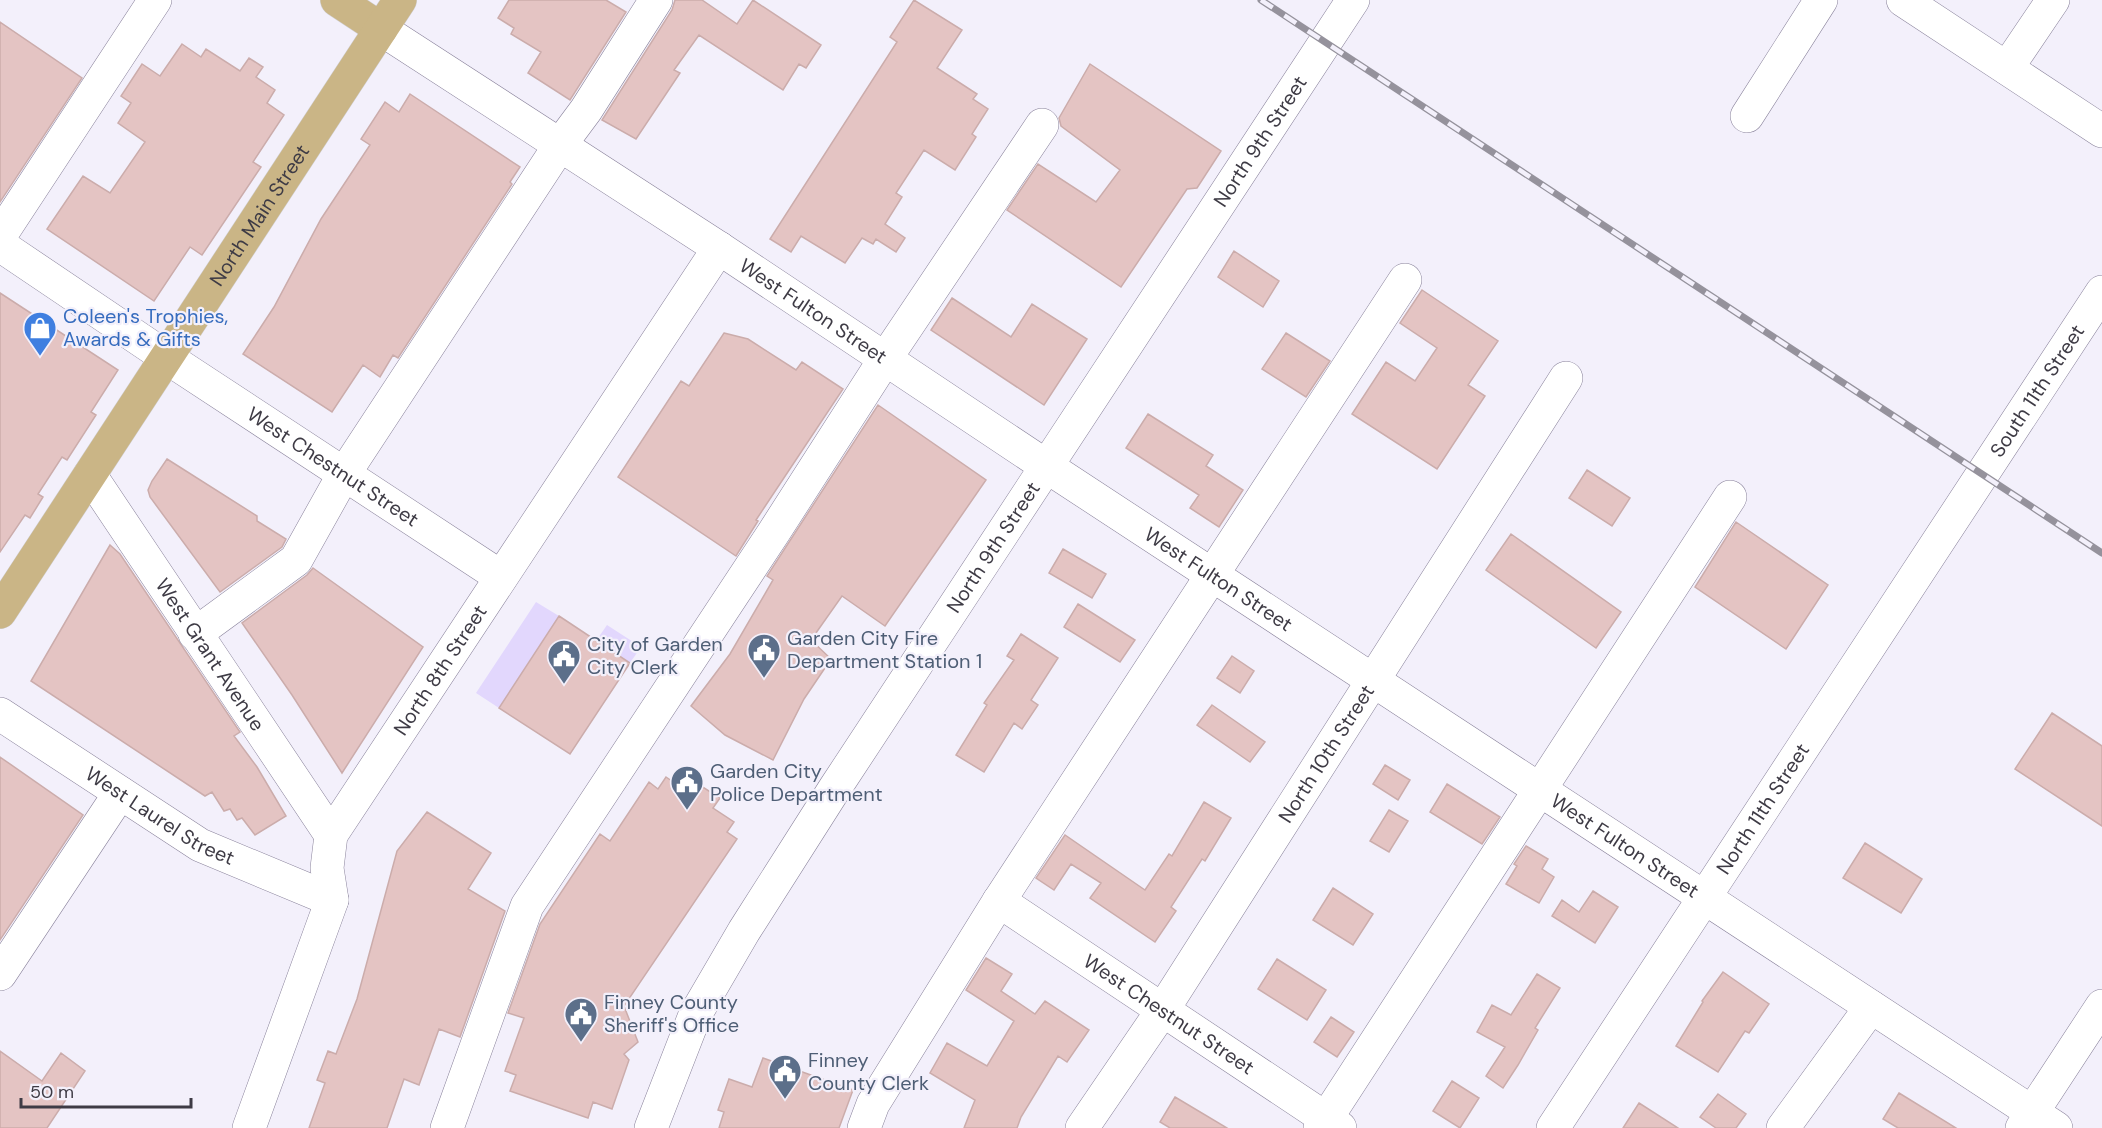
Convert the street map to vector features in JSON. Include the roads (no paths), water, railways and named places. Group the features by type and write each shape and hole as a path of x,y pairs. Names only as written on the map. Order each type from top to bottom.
{"main road":[{"path":"337,0 381,29"},
{"name":"North Main Street","path":"0,612 400,0"}],"street":[{"path":"0,236 155,0"},
{"path":"195,634 296,560 344,474 657,0"},
{"name":"North 9th Street","path":"651,1128 695,1015 744,932 841,778 1353,0"},
{"path":"1747,116 1821,0"},
{"path":"1903,0 2102,131"},
{"path":"2007,68 2053,0"},
{"name":"West Fulton Street","path":"381,29 719,248 1046,466 1705,897 1871,1007 2037,1123"},
{"path":"447,1128 527,906 774,532 885,359 1042,125"},
{"name":"West Chestnut Street","path":"0,245 501,577"},
{"name":"North 8th Street","path":"249,1128 332,900 327,868 331,835 719,248"},
{"path":"864,1128 873,1104 999,901 1405,280"},
{"name":"South 11th Street","path":"1974,489 2102,292"},
{"name":"North 10th Street","path":"1082,1128 1162,1011 1566,378"},
{"name":"West Grant Avenue","path":"90,475 331,835"},
{"name":"North 11th Street","path":"1553,1128 1974,489"},
{"path":"1329,1125 1730,497"},
{"name":"West Laurel Street","path":"0,714 200,845 332,900"},
{"path":"0,974 120,793"},
{"name":"West Chestnut Street","path":"999,901 1329,1125"},
{"path":"2037,1123 2102,1006"},
{"path":"1783,1128 1871,1007"}],"railway":[{"path":"1261,0 2102,553"}],"place":[{"name":"Coleen's Trophies, Awards & Gifts","path":"40,357"},
{"name":"Garden City Fire Department Station 1","path":"764,679"},
{"name":"City of Garden City Clerk","path":"564,685"},
{"name":"Garden City Police Department","path":"687,811"},
{"name":"Finney County Sheriff's Office","path":"581,1043"},
{"name":"Finney County Clerk","path":"785,1100"}]}
